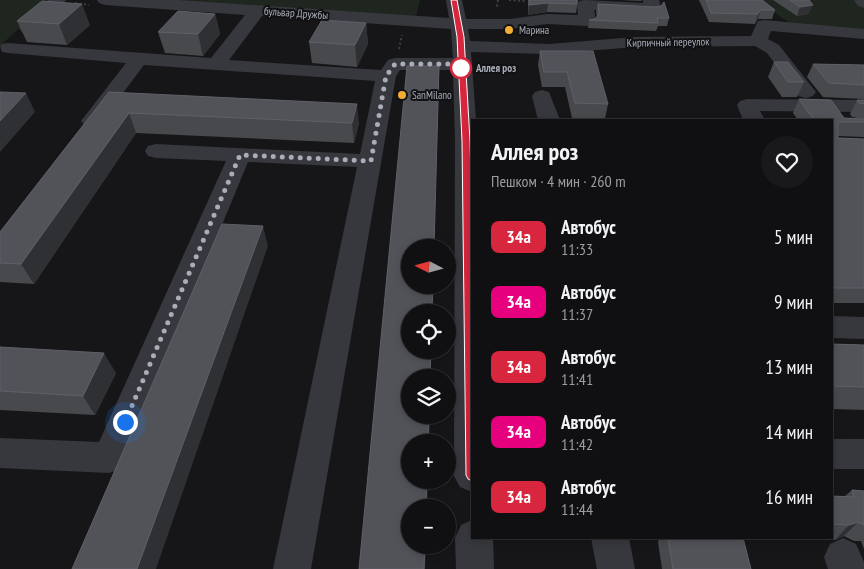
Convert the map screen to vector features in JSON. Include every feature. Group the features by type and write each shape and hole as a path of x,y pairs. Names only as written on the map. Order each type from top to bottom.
{"street":[{"path":"4,51 58,0"},
{"name":"бульвар Дружбы","path":"105,0 190,13 257,11 406,21 456,32"},
{"path":"446,0 456,32 469,141 471,350"},
{"path":"4,51 148,55 216,64 390,70 456,32 547,19 587,21 585,5 653,8 651,0"},
{"path":"216,64 257,11"},
{"path":"774,11 798,27"},
{"path":"864,34 764,25 758,41 773,49 824,106 845,125 864,126"},
{"name":"Кирпичный переулок","path":"456,32 549,49 635,42 758,41"},
{"path":"79,135 148,55"},
{"path":"292,569 390,70"},
{"path":"542,96 549,119"},
{"path":"754,119 747,105 864,106"},
{"path":"156,151 371,161"},
{"path":"0,454 109,458 240,155"},
{"path":"833,328 864,328"},
{"path":"833,454 864,454"},
{"path":"474,539 475,569"},
{"path":"610,539 616,569"}],"path":[{"path":"497,6 498,0"},
{"path":"509,0 526,1"},
{"path":"390,70 406,21"}],"shaded area":[{"path":"0,0 45,0 42,3 45,4 0,46"},
{"path":"169,0 420,0 416,17"},
{"path":"755,0 864,0 864,38 805,33"}],"building":[{"path":"529,0 577,0 577,4 548,3 529,5"},
{"path":"706,0 762,0 775,10 761,10 758,14 711,13"},
{"path":"790,0 809,0 813,5 800,7"},
{"path":"42,1 82,4 59,24 17,21"},
{"path":"664,2 669,18 657,18 658,23 589,20 595,19 599,14 598,4 655,7 661,6"},
{"path":"178,11 215,14 198,34 158,32"},
{"path":"322,20 366,23 355,45 309,42"},
{"path":"540,51 593,51 608,104 575,103 567,72 544,72"},
{"path":"774,62 788,62 804,82 788,82"},
{"path":"813,64 864,65 864,85 829,83"},
{"path":"407,66 439,66 434,239 401,239 401,294 433,294 432,304 401,304 401,359 431,359 430,369 401,369 401,424 429,424 428,434 401,434 401,489 427,489 426,499 401,499 401,554 425,554 424,569 359,569"},
{"path":"0,92 26,93 0,121"},
{"path":"109,92 357,104 352,123 129,113 21,264 0,263 0,232"},
{"path":"799,99 831,100 844,118 864,119 864,122 838,122 838,138 864,139 864,288 833,288 833,119 813,119"},
{"path":"857,100 864,100 864,104 859,103"},
{"path":"222,224 263,226 137,569 72,569"},
{"path":"833,344 864,345 864,387 833,386"},
{"path":"0,347 104,353 83,396 0,391"},
{"path":"852,490 864,491 864,525 858,522 849,525 833,524 833,496 854,497"},
{"path":"668,539 743,539 751,569 673,569"}],"bus line":[{"name":"34а","path":"454,0 457,24 461,37 461,74 466,141 471,419"}],"place":[{"name":"Марина","path":"509,30"},
{"name":"Аллея роз","path":"461,68"},
{"name":"SanMilano","path":"402,95"}],"route":[{"path":"125,422 240,155 371,161 386,76 395,64 461,64 461,68"}]}
